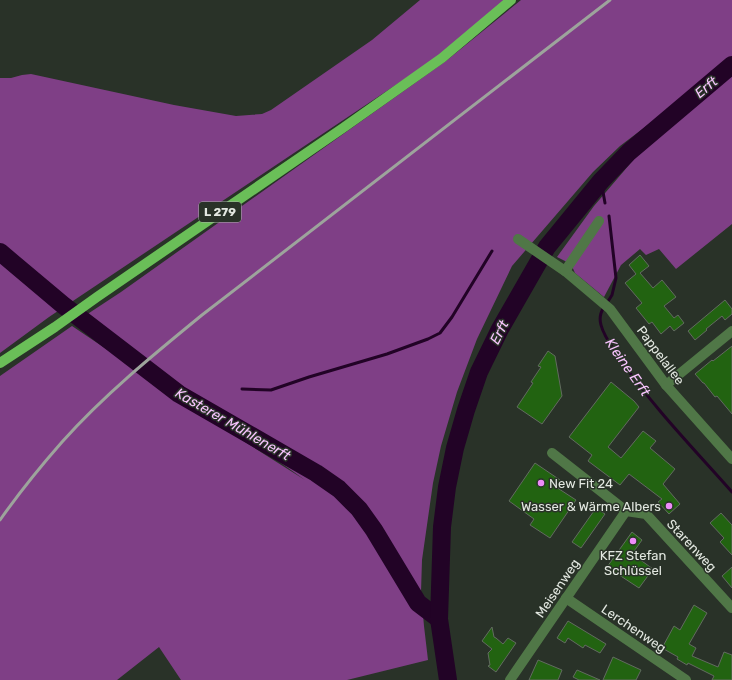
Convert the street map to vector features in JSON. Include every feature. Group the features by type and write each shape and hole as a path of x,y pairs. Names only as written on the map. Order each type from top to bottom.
{"main road":[{"name":"L 279","path":"0,363 55,327 436,62 511,0"}],"street":[{"path":"565,271 599,221"},
{"name":"Pappelallee","path":"518,239 565,271 610,309 666,385 732,459"},
{"path":"666,385 732,331"},
{"path":"552,453 626,510"},
{"name":"Meisenweg","path":"510,680 626,510"},
{"name":"Starenweg","path":"626,510 646,514 732,608"},
{"name":"Lerchenweg","path":"566,598 686,680"}],"shaded area":[{"path":"420,0 505,0 442,54 49,317 0,353 0,78 11,78 31,74 174,105 236,116 262,114 271,110 372,40"},
{"path":"521,0 732,0 732,61 620,146 593,172 512,266 477,339 457,392 441,446 433,483 422,560 421,592 428,660 347,680 181,680 159,647 117,680 0,680 0,376 72,326 174,397 305,480 180,391 83,317 121,292 446,61"},
{"path":"732,70 732,224 676,269 659,249 646,255 640,249 621,265 604,297 575,273 571,264 557,257 594,206 635,158"}],"building":[{"path":"640,255 649,266 640,273 653,288 662,280 676,297 664,306 674,318 678,315 684,323 674,331 670,326 661,334 652,322 649,324 636,308 642,303 625,283 636,274 629,265"},
{"path":"725,300 732,309 732,314 725,320 722,316 695,340 688,331"},
{"path":"732,346 732,414 717,396 715,397 695,374"},
{"path":"548,351 555,356 562,396 542,424 517,407 533,383 531,382 541,367 538,366"},
{"path":"611,382 639,407 608,447 621,458 643,431 656,441 650,448 675,469 663,484 680,504 669,514 658,502 662,499 629,474 620,485 588,461 592,455 569,437"},
{"path":"535,463 560,480 556,487 576,500 550,538 530,525 534,519 509,501"},
{"path":"596,508 605,514 581,548 572,542"},
{"path":"721,513 732,525 732,555 720,542 724,538 710,523"},
{"path":"632,532 642,540 632,554 653,569 639,588 607,567"},
{"path":"732,567 732,588 722,576"},
{"path":"694,605 707,613 689,644 696,648 692,656 718,667 724,652 732,655 732,680 712,680 714,676 688,663 687,665 677,659 678,657 662,648 674,626 680,630"},
{"path":"568,621 606,644 600,653 585,645 583,648 568,638 565,643 557,638"},
{"path":"492,627 494,637 503,644 508,638 516,643 496,672 488,666 490,665 488,653 492,649 482,641"},
{"path":"613,657 641,670 636,680 603,680"},
{"path":"538,660 562,670 558,680 529,680"},
{"path":"577,670 600,680 579,680 573,677"}],"waterway":[{"name":"Erft","path":"448,680 439,619 442,527 447,487 455,448 479,372 500,329 547,247 601,181 629,152 732,65"},
{"name":"Kleine Erft","path":"601,181 605,203"},
{"name":"Kleine Erft","path":"607,303 612,295 616,278 609,216"},
{"path":"242,389 271,390 387,354 440,333 452,317 492,251"},
{"name":"Kasterer Mühlenerft","path":"0,252 63,305 179,394 316,473 339,489 359,509 374,530 418,603 439,619"},
{"name":"Kleine Erft","path":"604,307 600,316 602,329 606,338 620,359 660,411 732,492"}],"railway":[{"path":"0,520 30,480 62,442 95,408 147,360 202,315 610,0"}],"place":[{"name":"New Fit 24","path":"541,483"},
{"name":"Wasser & Wärme Albers","path":"669,506"},
{"name":"KFZ Stefan Schlüssel","path":"633,541"}]}
